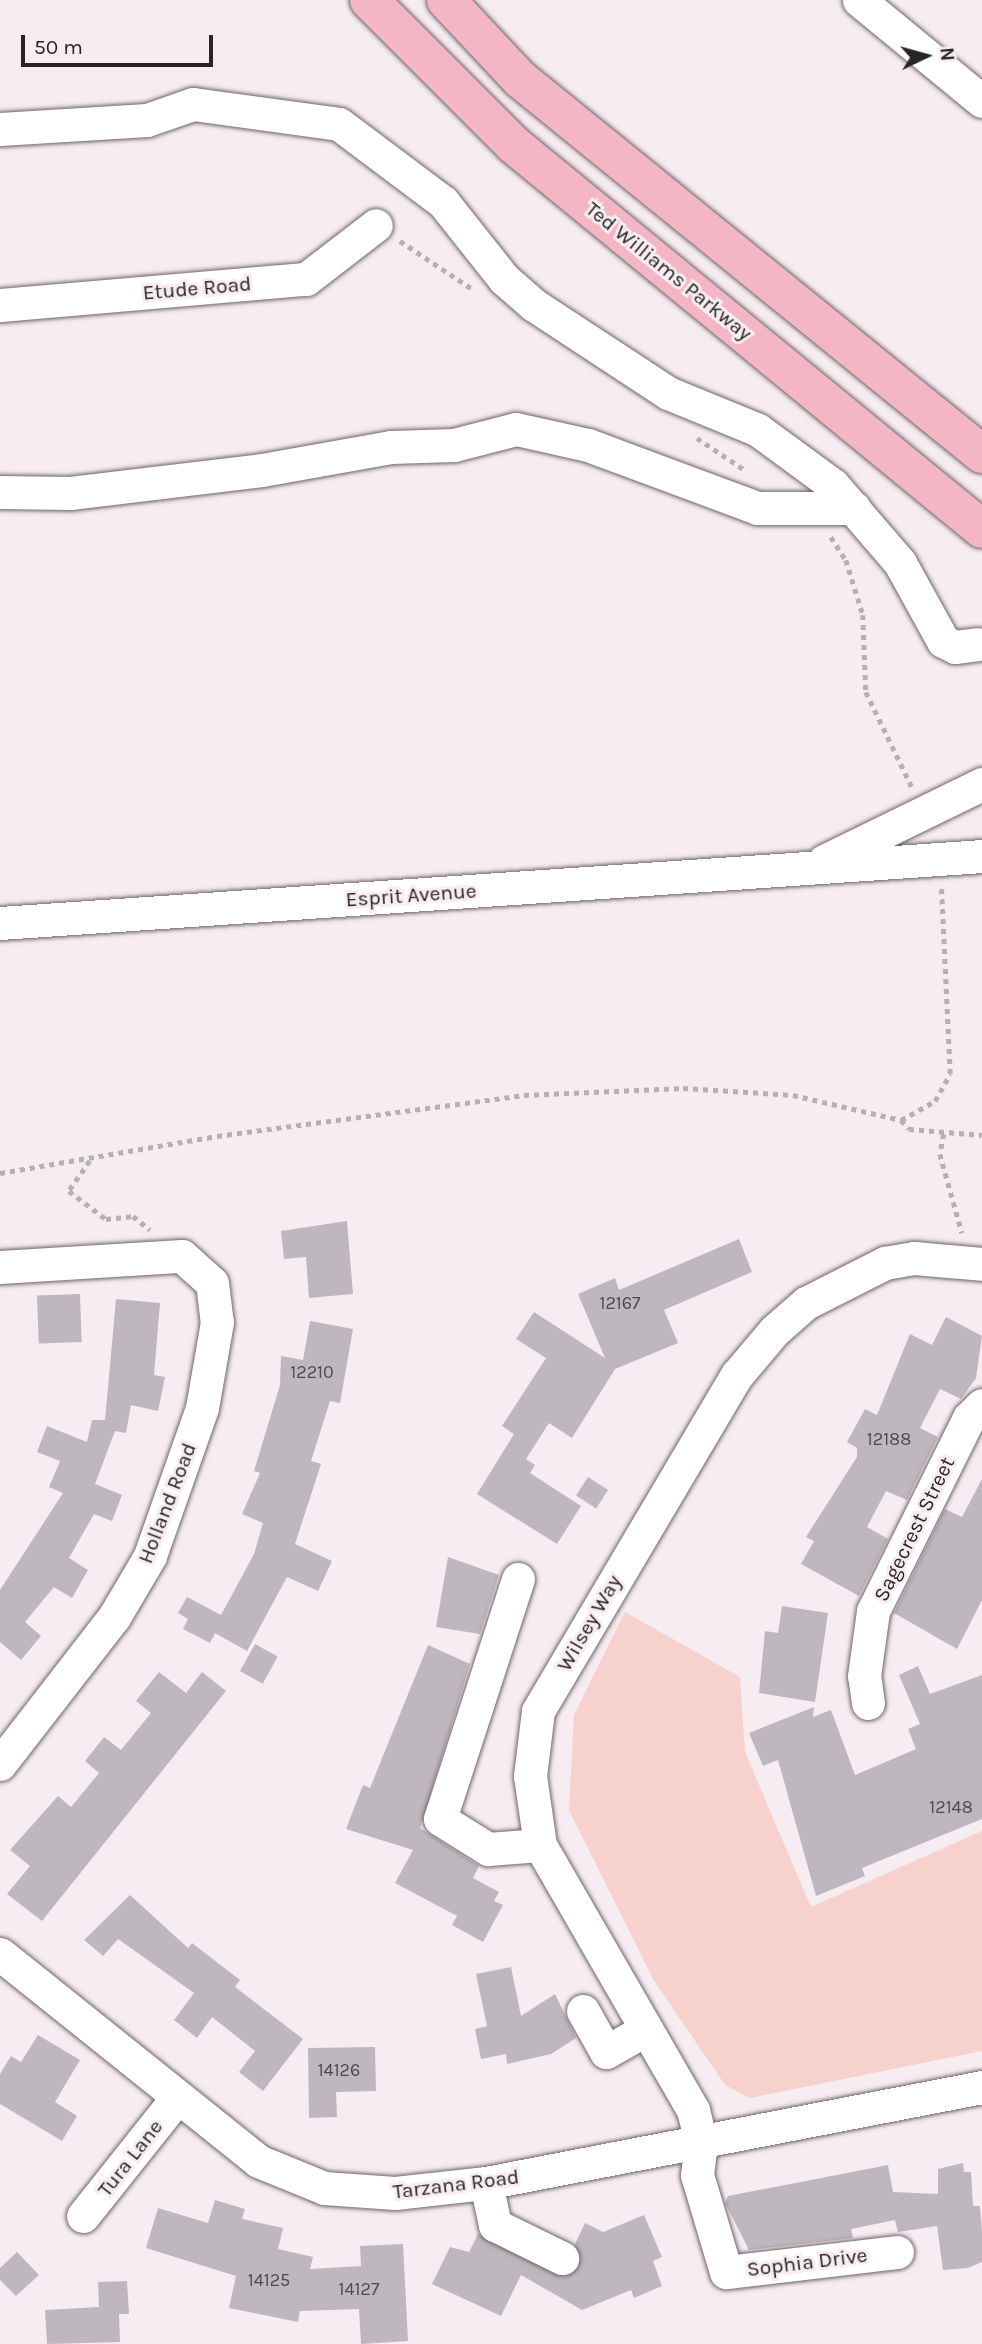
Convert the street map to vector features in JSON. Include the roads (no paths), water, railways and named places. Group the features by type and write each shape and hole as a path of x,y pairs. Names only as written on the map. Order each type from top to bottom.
{"main road":[{"name":"Ted Williams Parkway","path":"369,0 514,145 982,528"},
{"path":"446,0 520,79 982,454"}],"street":[{"path":"859,0 982,101"},
{"path":"0,130 147,120 212,103 339,124 443,202 504,279 534,305 668,393 758,430 854,508 900,563 943,641 955,647 978,644"},
{"name":"Etude Road","path":"0,305 306,279 376,225"},
{"path":"0,492 69,493 262,470 391,447 454,445 516,429 588,445 757,508 854,508"},
{"name":"Esprit Avenue","path":"822,862 982,784"},
{"path":"924,814 939,857"},
{"name":"Esprit Avenue","path":"0,923 822,862 868,868 939,857 982,856"},
{"name":"Holland Road","path":"0,1267 182,1256 212,1283 217,1322 202,1408 150,1556 114,1617 0,1764"},
{"name":"Wilsey Way","path":"701,2141 692,2110 540,1845 530,1776 538,1711 737,1376 806,1303 874,1269 914,1258 973,1263"},
{"name":"Sagecrest Street","path":"869,1703 864,1675 873,1611 969,1418 982,1405"},
{"path":"517,1579 440,1819 488,1849 540,1845"},
{"name":"Tarzana Road","path":"0,1954 176,2099 258,2161 324,2188 395,2193 486,2183 982,2087"},
{"path":"583,2011 606,2052 645,2030"},
{"name":"Tura Lane","path":"83,2216 176,2099"},
{"name":"Sophia Drive","path":"701,2141 697,2175 726,2272 897,2252"},
{"path":"486,2183 495,2225 562,2258"}]}
